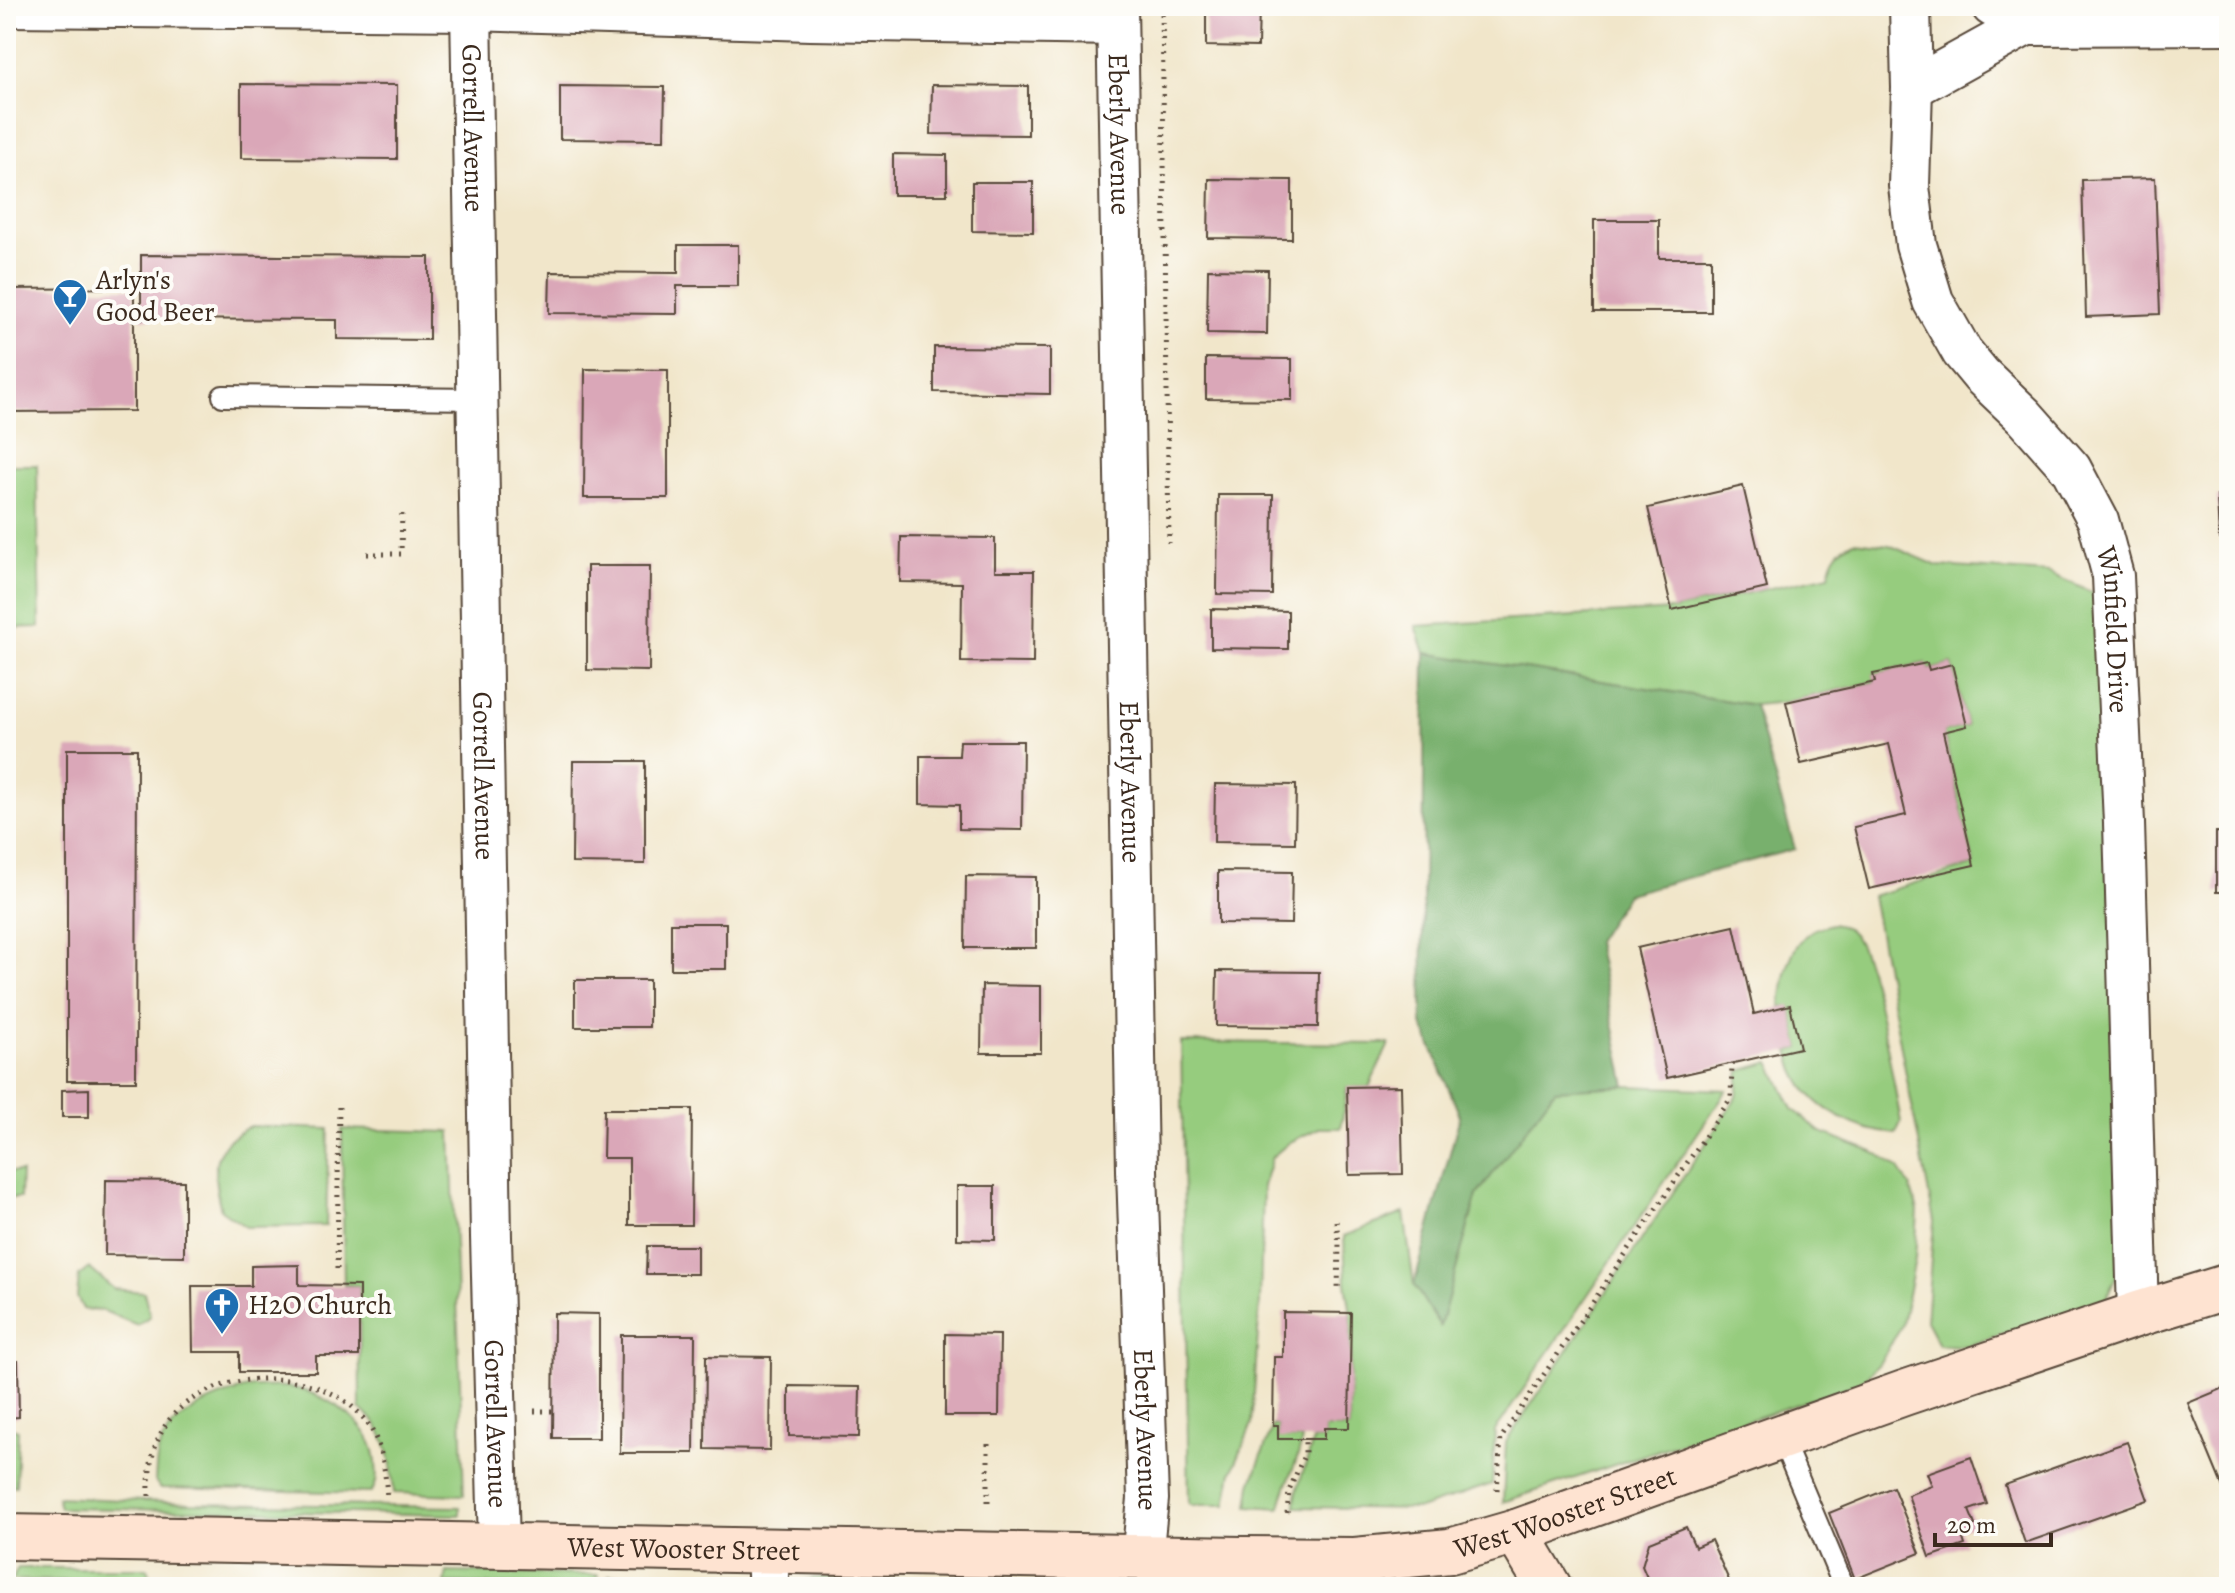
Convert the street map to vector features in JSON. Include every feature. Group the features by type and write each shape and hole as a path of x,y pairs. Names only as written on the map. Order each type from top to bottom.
{"main road":[{"name":"West Wooster Street","path":"6,1537 499,1547 768,1570 1142,1558 1355,1560 1450,1551 1516,1532 1781,1437 2138,1314 2229,1286"},
{"path":"1516,1532 1549,1587"}],"street":[{"path":"6,6 1117,15"},
{"name":"Winfield Drive","path":"1910,6 1912,88 1909,186 1916,245 1933,301 1962,352 2071,469 2098,520 2113,576 2126,885 2138,1314"},
{"name":"Gorrell Avenue","path":"471,8 490,1207 499,1547"},
{"name":"Eberly Avenue","path":"1117,15 1137,1170 1148,1499 1142,1558"},
{"path":"1912,88 2009,16 2229,24"}],"lane":[{"path":"223,396 478,399"},
{"path":"1781,1437 1844,1587"}],"path":[{"path":"367,554 401,554 402,509"},
{"path":"1497,1490 1501,1438 1731,1098 1732,1064"},
{"path":"337,1269 339,1102"},
{"path":"1336,1221 1338,1290"},
{"path":"149,1496 148,1477 161,1433 176,1413 196,1396 222,1383 288,1379 326,1390 349,1405 366,1424 376,1438 382,1458 387,1499"},
{"path":"529,1412 553,1411"},
{"path":"1287,1513 1289,1491 1305,1453 1305,1442"},
{"path":"988,1444 988,1508"}],"green space":[{"path":"6,465 37,465 40,627 6,628"},
{"path":"1854,541 1889,545 1938,566 2049,573 2102,597 2122,1263 2106,1299 1967,1346 1939,1345 1926,1321 1934,1221 1872,896 1974,865 1943,732 1967,726 1952,664 1929,670 1926,663 1874,674 1875,682 1786,702 1754,705 1425,653 1416,626 1672,610 1829,575 1837,554"},
{"path":"1425,653 1754,705 1795,849 1627,894 1596,942 1626,1086 1555,1090 1477,1195 1440,1326 1414,1285 1460,1116 1422,1023"},
{"path":"1832,924 1849,930 1858,943 1875,990 1901,1122 1896,1134 1853,1124 1826,1109 1804,1088 1789,1051 1800,1048 1790,1006 1781,1007 1792,954 1815,929"},
{"path":"1181,1042 1389,1044 1369,1087 1347,1088 1341,1128 1319,1128 1290,1142 1272,1157 1263,1186 1252,1424 1232,1472 1226,1505 1189,1505"},
{"path":"1770,1062 1793,1109 1821,1132 1880,1155 1899,1169 1910,1186 1918,1211 1915,1259 1902,1325 1879,1364 1860,1383 1503,1502 1506,1442 1737,1097 1740,1071"},
{"path":"1626,1086 1727,1090 1495,1431 1492,1484 1419,1509 1295,1507 1297,1490 1313,1439 1324,1439 1324,1428 1349,1428 1351,1314 1344,1236 1404,1213 1414,1285 1440,1325 1477,1195 1555,1089"},
{"path":"251,1126 329,1129 326,1226 246,1227 221,1210 215,1171 217,1160 228,1142"},
{"path":"342,1129 451,1132 464,1495 394,1493 390,1458 383,1436 360,1409 359,1286 344,1285"},
{"path":"6,1166 9,1172 21,1172 20,1198 6,1198"},
{"path":"89,1268 114,1289 144,1292 150,1316 137,1325 104,1311 83,1309 77,1297 79,1276"},
{"path":"253,1387 298,1389 324,1399 349,1415 368,1437 373,1449 377,1475 371,1493 160,1488 155,1481 157,1457 161,1443 177,1422 188,1413 227,1394"},
{"path":"1273,1425 1278,1425 1278,1438 1302,1439 1298,1456 1280,1508 1248,1506 1251,1485"},
{"path":"6,1426 18,1430 16,1486 6,1485"},
{"path":"57,1497 189,1503 460,1507 460,1515 60,1508"},
{"path":"18,1568 147,1568 152,1582 12,1580"},
{"path":"447,1572 598,1575 599,1587 445,1583"},
{"path":"609,1575 691,1576 732,1587 609,1587"},
{"path":"814,1578 999,1581 1001,1587 795,1587"}],"building":[{"path":"1206,6 1259,6 1258,47 1206,46"},
{"path":"241,84 397,85 397,159 241,158"},
{"path":"932,85 1028,86 1028,135 931,134"},
{"path":"560,86 665,87 664,140 560,139"},
{"path":"893,154 947,155 947,195 893,195"},
{"path":"2155,178 2160,314 2086,317 2082,180"},
{"path":"1209,179 1292,180 1292,239 1208,238"},
{"path":"972,182 1033,182 1033,232 972,231"},
{"path":"1594,220 1659,220 1659,258 1711,258 1711,312 1594,312"},
{"path":"678,245 738,245 738,286 677,286 677,314 549,313 550,272 678,273"},
{"path":"141,255 429,257 429,340 337,339 337,320 141,319"},
{"path":"1208,269 1268,270 1267,334 1207,333"},
{"name":"Arlyn's Good Beer","path":"134,288 134,411 6,412 6,289"},
{"path":"934,347 1050,348 1050,394 934,392"},
{"path":"1206,358 1292,359 1292,400 1206,399"},
{"path":"585,369 668,370 668,498 584,498"},
{"path":"1743,486 1767,588 1672,610 1648,508"},
{"path":"1218,495 1273,495 1272,595 1217,594"},
{"path":"2217,496 2229,496 2229,539 2219,539"},
{"path":"901,537 995,538 995,571 1034,571 1033,663 961,662 962,583 900,582"},
{"path":"587,566 650,566 649,671 587,670"},
{"path":"1211,609 1288,611 1288,649 1211,648"},
{"path":"1927,663 1929,670 1952,664 1967,726 1943,732 1974,865 1869,889 1854,827 1906,815 1889,744 1801,764 1786,702 1875,682 1873,674"},
{"path":"960,741 1023,741 1022,830 959,829 959,805 920,804 920,756 959,756"},
{"path":"67,749 137,749 136,1081 67,1081"},
{"path":"573,761 645,761 645,864 572,863"},
{"path":"1215,784 1296,785 1295,843 1214,842"},
{"path":"2216,832 2229,833 2229,892 2216,892"},
{"path":"1218,871 1292,872 1291,924 1218,923"},
{"path":"966,876 1036,877 1036,948 965,948"},
{"path":"671,923 726,923 726,969 671,969"},
{"path":"1734,926 1754,1014 1790,1005 1800,1048 1667,1078 1637,948"},
{"path":"1217,971 1319,972 1318,1027 1216,1026"},
{"path":"575,980 649,980 649,1027 575,1027"},
{"path":"982,985 1041,986 1041,1053 981,1053"},
{"path":"1401,1086 1403,1174 1349,1175 1347,1087"},
{"path":"89,1089 89,1117 62,1117 62,1090"},
{"path":"604,1109 692,1109 691,1225 629,1225 629,1158 603,1158"},
{"path":"106,1180 184,1181 184,1256 105,1255"},
{"path":"957,1186 995,1186 995,1240 957,1239"},
{"path":"647,1246 697,1246 697,1274 646,1274"},
{"path":"299,1265 299,1285 359,1286 359,1356 316,1356 316,1372 239,1372 239,1352 193,1352 192,1286 251,1286 251,1266"},
{"path":"1283,1312 1351,1313 1349,1428 1324,1428 1324,1439 1278,1439 1278,1425 1273,1425 1274,1357 1283,1357"},
{"path":"554,1313 599,1314 599,1438 553,1438"},
{"path":"945,1334 1000,1335 999,1416 945,1416"},
{"path":"621,1335 695,1335 694,1453 620,1453"},
{"path":"706,1356 771,1357 770,1450 705,1449"},
{"path":"6,1361 18,1361 19,1417 6,1418"},
{"path":"789,1386 860,1387 859,1437 789,1436"},
{"path":"2229,1386 2229,1502 2188,1403"},
{"path":"2127,1442 2148,1500 2025,1543 2005,1485"},
{"path":"1971,1457 1987,1504 1969,1510 1975,1525 1960,1530 1965,1545 1930,1557 1908,1495 1932,1486 1927,1473"},
{"path":"1893,1487 1920,1553 1855,1579 1829,1513"},
{"path":"1686,1527 1695,1547 1711,1540 1732,1587 1651,1587 1642,1566 1649,1542"}],"place":[{"name":"Arlyn's Good Beer","path":"70,327"},
{"name":"H2O Church","path":"222,1336"}]}
